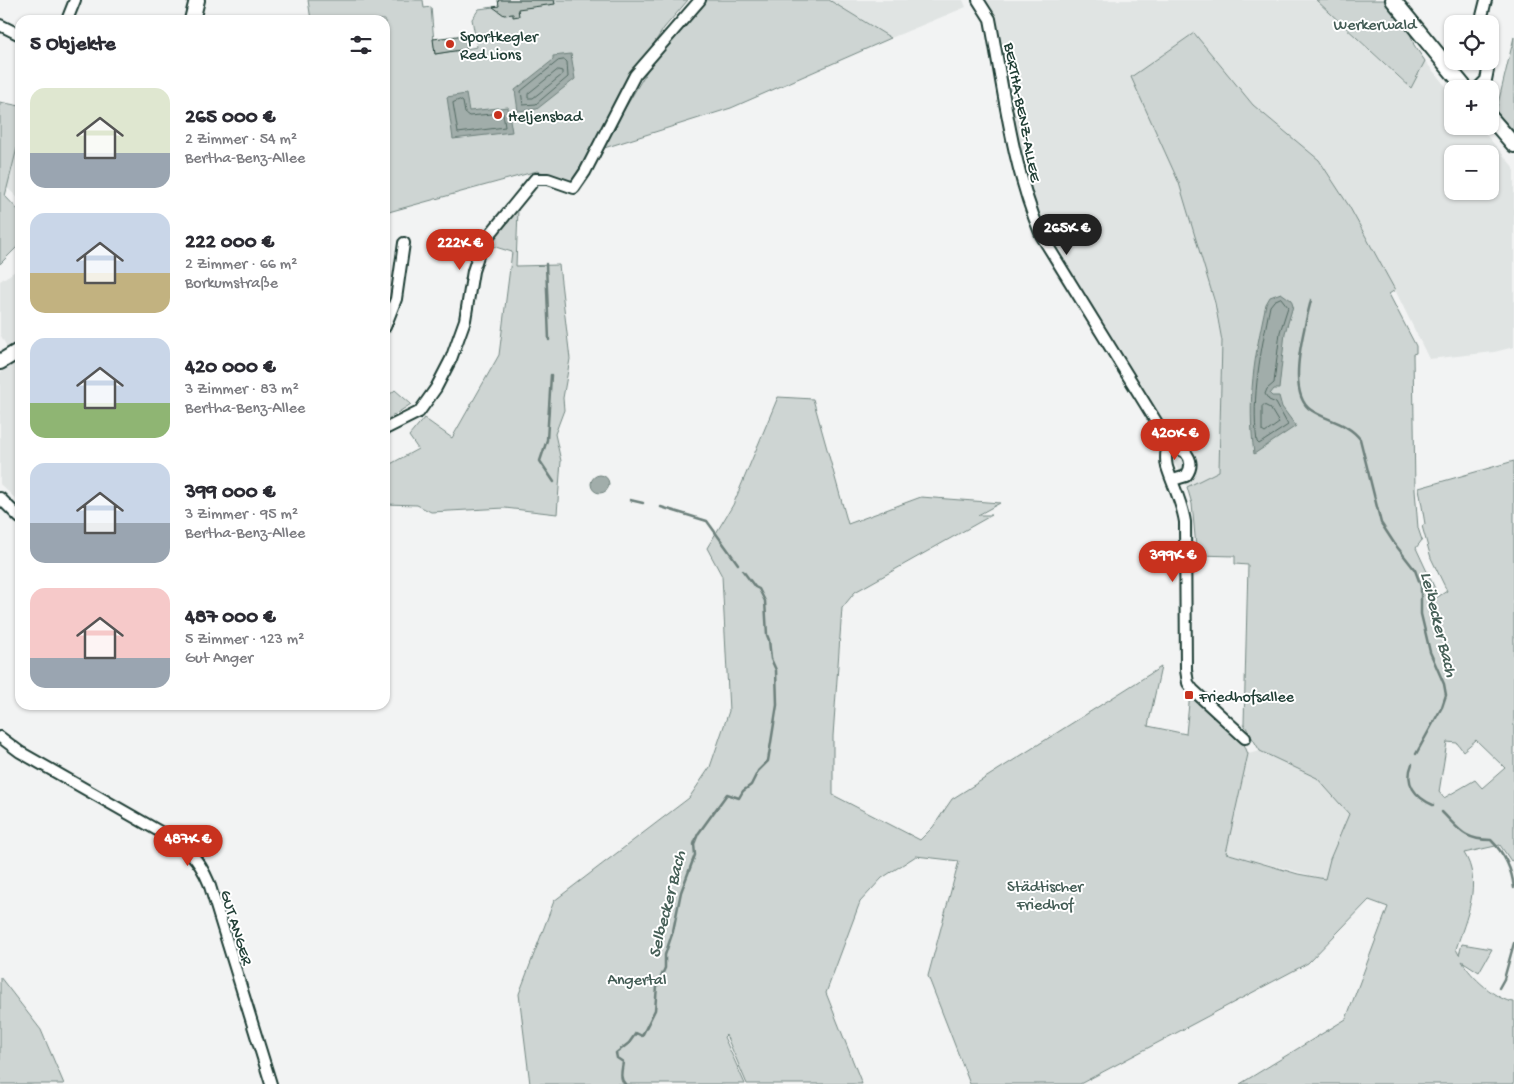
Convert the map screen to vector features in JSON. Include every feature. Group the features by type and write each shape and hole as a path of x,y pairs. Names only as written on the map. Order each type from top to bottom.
{"main road":[{"path":"194,15 198,0"},
{"path":"1393,0 1459,80"},
{"path":"1499,128 1514,145"},
{"path":"0,362 15,353"}],"street":[{"path":"69,15 75,0"},
{"path":"390,426 419,412 436,388 452,359 465,320 473,271 482,244 535,179 548,179 574,188 585,172 635,76 700,0"},
{"name":"BERTHA-BENZ-ALLEE","path":"978,0 990,19 1018,167 1034,221 1048,250 1166,436 1168,445 1166,465 1181,502 1185,532 1186,678 1193,690 1245,738"},
{"path":"1482,15 1486,0"},
{"path":"0,25 15,32"},
{"path":"390,314 396,300 404,243"},
{"path":"1168,445 1185,452 1191,464 1186,476 1173,480"},
{"path":"0,498 15,513"},
{"name":"GUT ANGER","path":"0,736 20,752 164,834 187,849 198,860 209,883 271,1084"}],"shaded area":[{"path":"829,0 963,0 966,7 891,38"},
{"path":"987,0 1316,0 1410,88 1425,61 1444,84 1444,135 1486,135 1495,145 1444,145 1444,200 1499,200 1499,150 1514,168 1514,347 1494,352 1429,359 1395,290 1349,206 1319,160 1253,105 1194,33 1131,77 1179,183 1207,272 1222,341 1219,471 1187,487 1133,394 1052,268 1026,214 1016,182 981,11"},
{"path":"0,102 15,105 15,195 0,181"},
{"path":"15,271 15,342 7,347 0,334 0,281"},
{"path":"15,362 15,498 0,484 0,373"},
{"path":"1260,751 1317,778 1349,814 1330,859 1325,879 1226,853 1248,754"}],"green space":[{"name":"Heljensbad","path":"308,0 423,0 424,8 431,7 435,54 477,47 472,19 479,9 501,6 500,0 688,0 664,28 630,80 594,150 588,154 572,181 537,171 390,212 390,15 310,15"},
{"path":"705,0 829,0 891,38 731,108 601,149 650,66"},
{"name":"Werkerwald","path":"1316,0 1386,0 1408,27 1414,45 1425,61 1411,88"},
{"path":"1194,33 1253,105 1319,160 1349,206 1395,290 1389,294 1416,346 1416,353 1413,354 1415,490 1418,528 1422,540 1416,548 1437,593 1436,598 1447,591 1431,558 1422,526 1425,524 1419,488 1514,461 1514,859 1511,861 1500,845 1464,853 1470,864 1472,876 1471,901 1456,949 1459,955 1462,944 1492,949 1479,972 1462,961 1471,974 1492,993 1507,1001 1514,1002 1514,1084 1240,1084 1346,1019 1388,907 1369,900 1308,963 1080,1084 970,1084 928,976 959,861 916,856 882,878 860,902 826,993 862,1084 747,1084 726,1035 724,1037 745,1084 530,1084 519,994 554,901 689,798 710,767 729,711 722,576 707,548 733,505 778,397 813,399 848,524 921,497 1000,503 978,515 992,515 855,592 842,608 833,736 833,795 920,840 933,827 952,799 1161,667 1148,726 1186,734 1190,693 1244,744 1248,754 1226,853 1298,874 1325,879 1330,859 1349,814 1317,778 1260,751 1244,724 1248,565 1235,564 1235,556 1197,555 1192,504 1187,487 1219,471 1222,341 1215,303 1179,183 1131,77","holes":["1476,740 1505,768 1482,788 1475,780 1444,798 1439,792 1447,742 1457,743 1463,751"]},
{"path":"1514,37 1514,131 1499,115 1499,100"},
{"path":"0,102 15,105 15,156 5,196 15,207 15,249 0,264"},
{"path":"518,209 516,266 559,265 570,359 563,398 564,410 555,434 561,461 557,514 505,508 431,512 417,505 390,504 390,464 418,449 409,436 424,418 452,438 499,355 512,252 489,245"},
{"path":"395,390 411,404 390,418 390,394"},
{"path":"0,977 41,1030 64,1084 0,1084"}],"water":[{"path":"571,54 575,79 537,109 518,111 515,90 553,60 553,56"},
{"path":"466,94 469,111 508,107 512,132 453,139 447,97"},
{"path":"1281,293 1291,300 1293,306 1285,333 1279,389 1274,389 1270,394 1272,396 1279,396 1282,407 1296,426 1254,454 1251,415 1258,343 1266,304 1270,297"},
{"path":"596,475 604,475 609,480 607,491 596,493 591,488 591,480"}],"building":[{"path":"498,0 554,0 555,4 518,9 519,16 513,17 513,14 504,15 493,7 499,6"},
{"name":"Sportkegler Red Lions","path":"465,35 467,49 435,54 433,39"}],"waterway":[{"name":"Selbecker Bach","path":"546,264 549,340"},
{"name":"Leibecker Bach","path":"1311,300 1299,358 1299,389 1303,401 1311,410 1343,425 1360,439 1381,523 1415,570 1421,586 1421,614 1430,652 1444,684 1446,695 1442,707 1416,754"},
{"name":"Selbecker Bach","path":"551,375 547,440 540,461 554,482"},
{"name":"Selbecker Bach","path":"630,500 643,503"},
{"name":"Selbecker Bach","path":"661,507 707,521 738,564"},
{"name":"Selbecker Bach","path":"625,1084 621,1077 623,1062 617,1058 616,1053 629,1043 636,1033 642,1036 655,1010 657,986 665,968 665,955 673,931 681,892 695,855 694,844 698,834 727,794 739,798 743,791 751,785 758,771 768,761 777,705 776,670 771,659 767,635 765,601 759,589 755,587 743,571"},
{"name":"Leibecker Bach","path":"1412,764 1409,777 1413,789 1416,794 1433,805"},
{"name":"Leibecker Bach","path":"1442,812 1458,829 1468,836 1482,840 1491,840 1507,862 1514,888"},
{"name":"Leibecker Bach","path":"1499,988 1504,979 1514,943"}],"place":[{"name":"Sportkegler Red Lions","path":"450,44"},
{"name":"Heljensbad","path":"498,115"},
{"name":"Friedhofsallee","path":"1189,695"}],"park label":[{"name":"Städtischer Friedhof","path":"1045,894"},
{"name":"Angertal","path":"637,978"}]}
